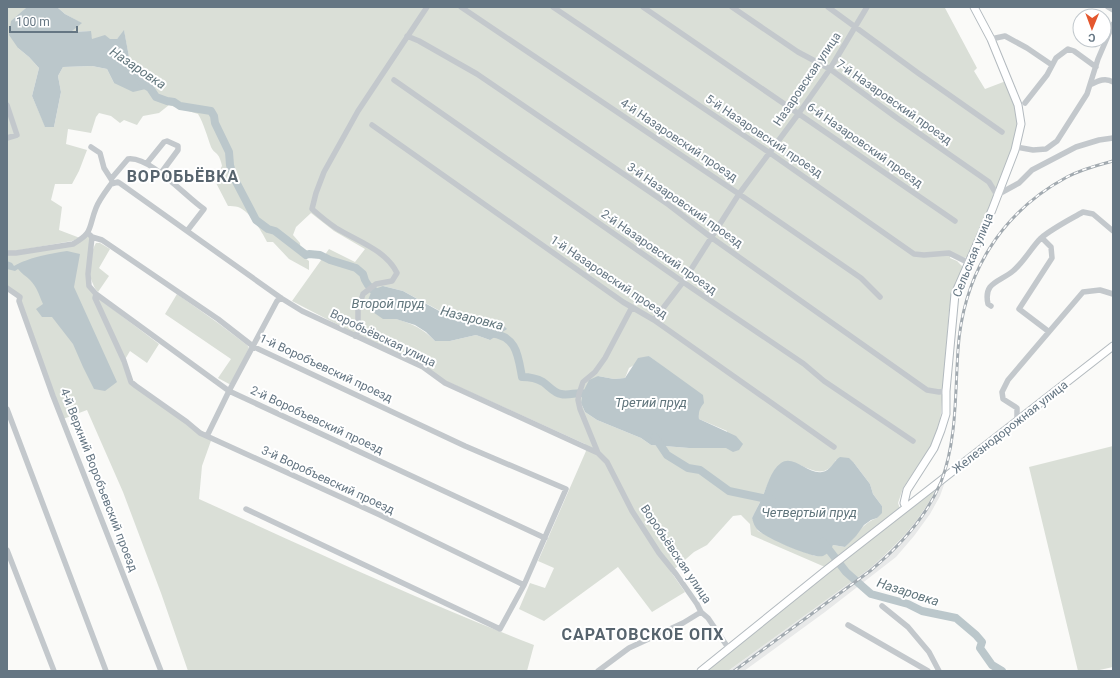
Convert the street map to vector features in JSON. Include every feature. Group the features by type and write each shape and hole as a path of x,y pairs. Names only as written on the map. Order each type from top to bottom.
{"street":[{"path":"355,336 358,332 358,310 363,294 376,284 392,281 397,273 392,264 379,253 337,228 321,217 312,208 324,172 358,111 427,7"},
{"name":"4-й Назаровский проезд","path":"461,7 861,278 880,297"},
{"name":"5-й Назаровский проезд","path":"553,7 770,153 914,254 924,255 949,253 968,263"},
{"name":"6-й Назаровский проезд","path":"643,7 954,221"},
{"name":"7-й Назаровский проезд","path":"732,7 798,52 830,69 989,182 997,195"},
{"path":"828,7 1002,132"},
{"name":"Назаровская улица","path":"654,320 683,282 739,194 830,69 867,7"},
{"name":"Сельская улица","path":"906,507 904,503 907,490 934,448 946,414 946,392 955,294 1016,147 1021,124 1018,105 991,38 974,7"},
{"path":"1108,7 1113,10"},
{"name":"3-й Назаровский проезд","path":"407,36 419,41 477,74 669,205 712,238 927,390 946,392"},
{"path":"991,38 1005,36 1027,48 1052,65"},
{"path":"1016,147 1033,150 1046,149 1057,141 1087,94 1103,48"},
{"path":"1026,103 1047,75 1056,58 1068,49 1074,51 1096,67"},
{"name":"2-й Назаровский проезд","path":"394,80 683,282 804,364 824,381 834,386 913,441"},
{"path":"1090,85 1100,80 1111,80 1113,82"},
{"path":"7,104 17,135 7,138"},
{"name":"1-й Назаровский проезд","path":"372,125 632,307 654,320 834,447"},
{"path":"997,195 1019,183 1032,170 1076,147 1099,140 1113,138"},
{"path":"147,163 164,142 167,141 178,146 178,150 161,174"},
{"path":"91,147 100,153 104,168 112,181"},
{"path":"96,294 89,286 88,274 90,235 96,207 128,159 134,158 147,163 204,209 187,231"},
{"name":"Воробьёвская улица","path":"112,181 121,184 281,298 302,311 423,368 445,383 598,453 607,462 632,511 659,553 697,604 701,612 708,618 729,649"},
{"path":"991,306 988,304 986,296 989,289 996,282 1013,271 1042,238 1083,212 1093,214 1113,231"},
{"path":"7,253 16,253 73,244 90,235"},
{"name":"1-й Воробъевский проезд","path":"90,235 102,240 218,319 254,347 465,446 566,489 544,538"},
{"path":"1042,238 1051,248 1052,258 1019,309 1048,331"},
{"name":"4-й Верхний Воробъевский проезд","path":"7,288 20,297 19,301 53,396 161,671"},
{"path":"1018,421 1017,408 1003,398 1002,392 1008,380 1048,331 1083,292 1100,290 1113,294"},
{"name":"3-й Воробъевский проезд","path":"96,294 95,298 124,361 131,382 188,422 200,433 380,515 524,585"},
{"name":"2-й Воробъевский проезд","path":"96,294 229,391 544,538"},
{"path":"207,436 277,301 281,298"},
{"path":"598,453 580,409 578,400 579,394 583,382 595,372 605,358 632,307"},
{"name":"Железнодорожная улица","path":"702,671 825,571 1113,346"},
{"path":"7,409 106,671"},
{"path":"246,509 500,629 524,585 544,538"},
{"path":"7,550 54,671"},
{"path":"882,606 908,627 916,636 929,652 939,671"},
{"path":"598,671 628,648 683,623 701,612"},
{"path":"848,625 928,671"}],"shaded area":[{"path":"7,7 27,7 23,11 18,48 39,68 32,96 45,126 54,127 61,92 58,76 63,67 92,66 107,69 114,83 149,79 130,62 124,31 117,39 92,40 90,31 71,32 81,23 65,14 57,7 946,7 945,8 977,68 974,71 985,89 1006,81 1016,107 1019,121 1017,137 970,255 965,258 952,253 950,258 957,261 963,267 952,295 949,311 939,429 931,446 903,488 898,503 900,509 825,567 751,535 750,524 741,515 733,516 707,545 694,552 671,572 685,592 652,612 618,567 544,621 519,609 530,583 545,588 554,568 538,561 586,451 585,444 446,381 292,301 329,249 355,262 365,249 334,231 311,213 296,227 293,235 300,243 301,255 309,261 309,270 289,259 273,242 267,242 255,222 247,213 238,207 228,206 214,179 222,166 218,155 211,148 204,126 198,114 169,105 159,113 143,116 137,125 124,120 120,123 111,116 99,113 96,117 91,133 68,129 66,144 87,150 72,184 55,184 51,200 62,207 59,230 80,238 72,241 15,251 7,251","holes":["383,286 403,291 442,312 452,308 475,325 490,340 476,335 450,341 435,341 417,327 396,319","649,356 662,366 700,408 698,414 699,419 727,431 726,448 689,448 651,445 641,438 597,420 585,412 581,403 598,376 614,379 625,378 629,368","836,460 854,463 870,484 873,494 882,506 877,518 864,526 845,547 833,545 815,556 788,546 758,531 752,518 769,481 800,465 820,472 828,469"]},
{"path":"88,234 92,237 89,286 98,298 159,344 147,363 130,351 124,361 131,381 212,438 202,466 199,499 407,593 534,645 527,671 188,671 161,593 123,492 87,410 63,419 20,297 7,288 7,253 73,244"},
{"path":"96,243 100,243 110,249 99,268 109,276 98,292 94,287 90,274 91,257"},
{"path":"177,294 218,323 249,348 231,385 218,378 231,359 165,314"},
{"path":"1113,446 1113,667 1095,671 1078,671 1029,467"},
{"path":"946,479 940,496 930,514 896,557 825,612 744,671 728,671 843,588 889,552 907,533 923,512 937,486"},
{"path":"937,486 924,510 908,531 869,569 728,671 706,671"}],"water":[{"path":"27,7 57,7 65,14 82,23 71,32 91,31 92,39 105,35 110,39 117,39 124,30 130,62 149,79 150,88 133,92 114,83 107,69 92,66 63,67 58,76 61,92 54,127 45,127 32,96 39,68 18,48 9,35 11,21"},
{"path":"67,251 80,254 74,287 117,382 105,391 94,389 73,344 52,317 42,317 36,309 43,304 38,291 32,283 18,269 15,271 7,269 7,261 12,263 14,266 33,258"},
{"name":"Второй пруд","path":"383,286 403,291 441,312 452,308 475,325 485,319 499,321 507,329 490,340 476,335 450,341 435,341 426,332 415,325 396,319 383,319 370,310 368,300 372,290"},
{"name":"Третий пруд","path":"649,356 703,395 704,403 700,410 699,419 736,436 743,444 739,450 733,452 726,448 689,448 651,445 641,438 597,420 585,412 581,403 583,392 589,380 598,376 614,379 625,378 638,358"},
{"name":"Четвертый пруд","path":"840,457 849,458 854,463 870,484 873,494 882,506 882,513 877,518 864,525 845,547 833,545 826,554 823,556 818,556 790,547 758,530 754,525 752,518 771,475 777,466 786,461 791,461 812,471 822,472 828,470"}],"waterway":[{"name":"Назаровка","path":"142,83 150,88 156,97 174,102 180,106 211,111 229,152 233,176 256,220 268,229 275,231 306,255 320,255 330,260 356,268 363,274 368,285 377,293"},
{"name":"Назаровка","path":"490,333 499,335 511,342 517,354 522,377 540,381 558,393 586,394"},
{"name":"Назаровка","path":"655,437 667,455 688,468 700,470 729,491 772,500"},
{"name":"Назаровка","path":"823,542 846,572 871,594 908,604 922,611 956,618 976,635 982,642 980,648 992,665 1002,671"}],"railway":[{"path":"734,671 870,571 892,552 920,519 935,495 946,466 953,433 961,323 968,296 977,272 989,249 1004,228 1022,209 1043,192 1073,174 1113,161"}],"district":[{"name":"ВОРОБЬЁВКА","path":"183,176"},
{"name":"САРАТОВСКОЕ ОПХ","path":"643,634"}]}
